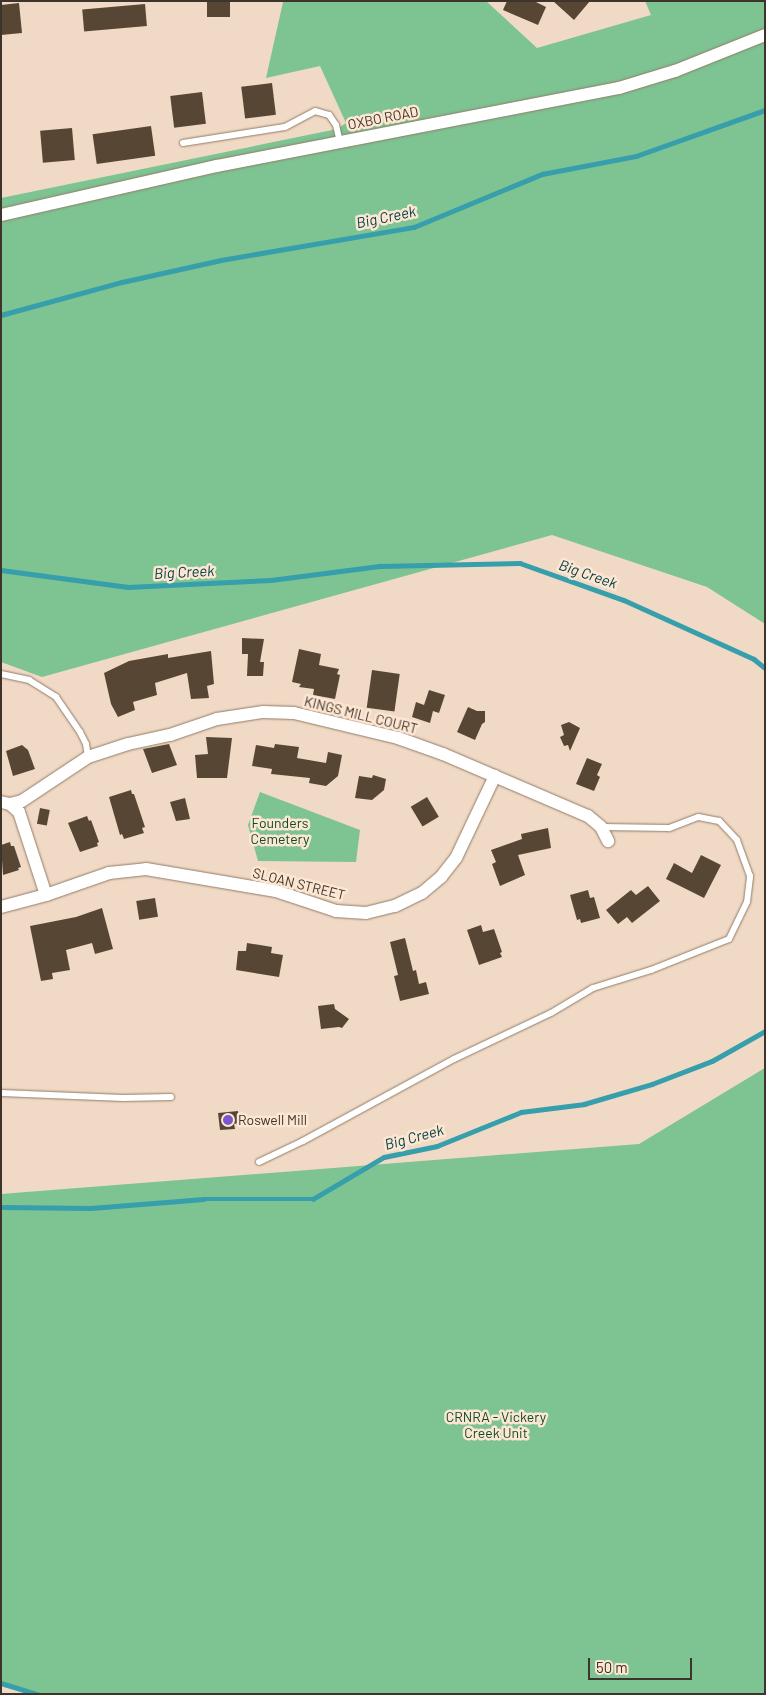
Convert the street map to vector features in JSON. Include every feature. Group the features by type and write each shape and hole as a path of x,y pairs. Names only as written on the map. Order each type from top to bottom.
{"street":[{"name":"OXBO ROAD","path":"1,215 217,166 619,88 675,70 765,35"},
{"name":"KINGS MILL COURT","path":"6,803 28,797 88,757 128,744 170,735 217,719 263,712 287,713 345,724 398,738 495,776 588,816 601,827 608,841"},
{"name":"SLOAN STREET","path":"1,907 109,873 146,869 276,891 336,911 366,912 395,906 422,893 441,877 456,858 495,776"},
{"path":"6,803 19,812 46,894"}],"lane":[{"path":"183,143 285,127 315,111 329,115 336,125 340,142"},
{"path":"1,674 29,680 56,697 83,738 88,757"},
{"path":"259,1162 303,1141 454,1058 551,1013 593,988 651,970 729,939 747,902 750,876 737,840 719,821 698,816 669,828 601,827"},
{"path":"1,1093 123,1098 171,1097"}],"green space":[{"path":"486,1 537,48 651,15 645,1 765,1 765,624 707,587 552,535 42,677 1,662 1,198 337,129 346,123 320,66 266,78 283,2"},
{"name":"Founders Cemetery","path":"260,792 360,830 356,862 258,861 248,825"},
{"name":"CRNRA - Vickery Creek Unit","path":"765,1068 765,1694 32,1694 1,1684 1,1194 639,1144"}],"building":[{"path":"207,1 230,1 230,17 207,17"},
{"path":"507,1 534,1 546,7 538,25 503,10"},
{"path":"553,1 590,1 574,20"},
{"path":"19,3 22,33 1,35 1,5"},
{"path":"145,4 147,26 84,31 82,9"},
{"path":"272,83 276,115 245,119 241,87"},
{"path":"202,92 206,124 174,128 170,96"},
{"path":"151,126 155,156 97,164 93,134"},
{"path":"72,128 75,160 43,163 40,131"},
{"path":"242,638 264,639 260,662 264,662 263,676 247,676 248,654 242,654"},
{"path":"299,649 321,654 319,665 339,669 337,674 340,675 335,699 313,695 314,689 299,687 301,684 292,682"},
{"path":"211,651 214,684 207,686 209,698 191,699 187,673 155,683 157,695 133,702 135,710 118,717 111,704 104,673 129,661 168,654 168,658"},
{"path":"372,670 400,674 394,712 367,708"},
{"path":"429,690 445,695 439,713 433,711 430,723 412,717 416,702 424,705"},
{"path":"468,707 477,711 485,711 485,722 482,724 475,740 457,732"},
{"path":"569,722 580,728 570,751 568,745 564,746 560,737 564,735 561,725"},
{"path":"206,737 232,738 227,778 197,778 195,755 208,754"},
{"path":"169,744 177,765 152,773 143,749"},
{"path":"275,744 299,747 297,758 326,763 328,752 342,755 338,776 326,786 309,783 310,778 271,774 272,769 252,766 256,745 274,748"},
{"path":"22,745 28,750 35,769 13,776 6,751"},
{"path":"587,758 602,764 597,775 600,777 594,791 576,784"},
{"path":"373,775 386,779 384,790 372,800 355,798 359,776 372,778"},
{"path":"131,790 145,827 142,828 144,833 124,839 122,834 120,835 109,797"},
{"path":"427,797 439,817 423,827 411,807"},
{"path":"185,798 190,819 176,821 170,802"},
{"path":"40,808 50,810 47,826 37,824"},
{"path":"87,816 89,821 91,820 99,842 97,843 98,846 80,852 68,823"},
{"path":"548,828 551,848 518,855 525,875 500,886 492,864 496,862 491,850 522,839 521,834"},
{"path":"10,842 11,846 14,846 21,867 18,868 19,870 3,875 1,845"},
{"path":"701,855 721,865 704,898 666,879 674,863 692,873"},
{"path":"648,886 660,901 632,923 627,917 618,924 606,910 631,890 636,895"},
{"path":"588,890 590,898 594,897 600,918 581,923 580,919 577,920 570,895"},
{"path":"155,898 158,917 139,920 136,901"},
{"path":"102,908 113,949 95,954 92,943 66,950 70,970 52,973 53,979 41,981 30,926 76,917"},
{"path":"481,925 483,932 494,929 502,957 479,965 467,930"},
{"path":"405,938 413,971 416,970 419,984 426,982 429,994 400,1001 394,976 398,975 390,942"},
{"path":"247,943 272,947 271,953 283,955 279,977 236,970 238,951 246,951"},
{"path":"334,1004 335,1009 349,1019 342,1028 321,1029 318,1006"},
{"path":"238,1111 239,1123 234,1124 235,1129 220,1130 218,1113"}],"waterway":[{"name":"Big Creek","path":"1,315 122,282 221,260 414,227 542,174 636,156 765,110"},
{"name":"Big Creek","path":"1,570 128,587 271,580 381,566 520,563 624,600 754,659 765,668"},
{"name":"Big Creek","path":"1,1207 91,1208 204,1199 313,1199 384,1157 437,1146 521,1112 584,1104 652,1084 712,1061 765,1031"},
{"name":"Big Creek","path":"1,1683 38,1694"}],"place":[{"name":"Roswell Mill","path":"228,1120"}]}
